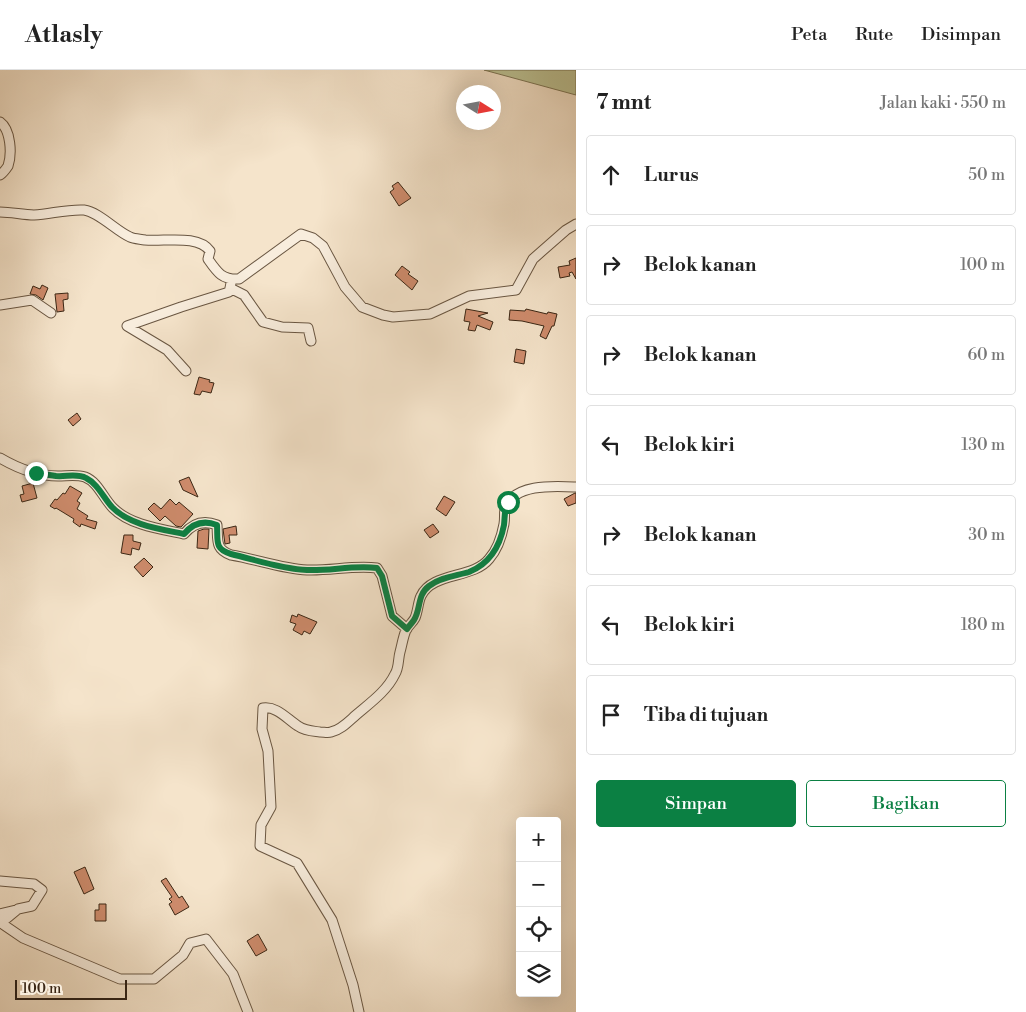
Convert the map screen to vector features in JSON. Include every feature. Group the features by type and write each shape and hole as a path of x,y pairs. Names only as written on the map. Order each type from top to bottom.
{"street":[{"path":"0,122 5,125 10,143 10,154 8,167 0,175"},
{"path":"0,212 31,215 86,210 130,237 147,240 198,241 206,245 210,251 208,259 216,271 244,295 263,322 282,327 308,328 311,340"},
{"path":"186,371 167,350 127,326 181,306 228,292 231,284 301,234 313,238 323,246 345,287 362,307 382,316 393,317 430,314 469,296 516,290 533,260 566,230 576,224"},
{"path":"0,305 32,300 51,313"},
{"path":"0,458 10,464 36,473 86,477 97,486 112,507 122,515 138,523 184,534 191,526 199,523 209,522 217,525 218,547 221,551 231,554 305,570 337,570 364,566 377,568 382,576 392,616 407,629"},
{"path":"359,1012 353,985 332,920 297,863 260,846 261,825 272,807 268,751 262,730 263,708 274,708 299,727 308,731 332,732 345,724 372,702 396,673 399,654 407,629 415,619 421,595 429,586 454,575 481,567 490,559 499,541 504,524 504,510 508,502 514,496 535,487 576,487"},
{"path":"0,881 34,884 42,890 32,906 0,914"},
{"path":"18,909 1,923 23,938 120,979 154,979 182,955 190,943 206,939 233,974 248,1012"}],"green space":[{"path":"484,70 576,70 576,95"}],"building":[{"path":"398,182 411,198 399,206 390,192 394,189 392,186"},
{"path":"576,258 576,279 572,272 569,273 570,276 560,278 558,267 570,265 569,261"},
{"path":"402,266 410,272 408,274 418,281 412,290 395,275"},
{"path":"42,285 48,288 43,300 36,295 30,294 33,286 40,289"},
{"path":"68,293 68,299 63,300 64,311 57,312 55,294"},
{"path":"466,309 488,313 478,316 493,322 490,330 477,325 475,331 468,330 470,322 464,321"},
{"path":"526,309 547,314 548,312 557,314 554,326 552,326 546,339 540,336 544,326 509,320 510,310 525,311"},
{"path":"516,349 526,351 524,364 514,362"},
{"path":"199,377 214,383 211,393 202,391 200,395 194,394"},
{"path":"77,413 81,419 73,426 68,420"},
{"path":"189,477 198,497 183,490 179,481"},
{"path":"33,483 37,498 22,502 20,495 24,494 22,486"},
{"path":"70,486 82,493 77,501 80,503 77,509 88,516 86,519 97,522 95,529 81,524 80,527 73,522 74,519 50,506 55,499 57,500 63,493 65,494"},
{"path":"575,493 576,503 568,506 564,499"},
{"path":"444,496 455,502 446,516 436,509"},
{"path":"170,499 176,505 179,502 193,514 181,527 176,526 165,516 160,521 148,509 154,503 161,509"},
{"path":"433,524 439,532 430,538 424,530"},
{"path":"236,526 237,535 229,535 230,543 225,544 223,529"},
{"path":"209,529 208,549 197,548 198,531"},
{"path":"124,535 133,535 133,541 141,543 139,550 132,548 131,555 121,553"},
{"path":"144,558 153,567 143,577 134,567"},
{"path":"298,614 317,622 310,634 304,631 302,635 293,630 296,624 290,622 292,615 297,617"},
{"path":"85,867 94,889 84,894 74,872"},
{"path":"166,878 179,898 182,896 189,907 175,915 169,904 172,902 169,899 172,897 161,881"},
{"path":"99,904 106,904 106,921 95,921 95,910 99,910"},
{"path":"258,934 267,950 256,956 247,941"}],"route":[{"path":"36,473 86,477 97,486 112,507 122,515 138,523 184,534 191,526 199,523 209,522 217,525 218,547 221,551 231,554 265,563 305,570 337,570 364,566 377,568 382,576 387,592 392,616 407,629 415,619 421,595 429,586 454,575 481,567 490,559 499,541 504,524 504,510 508,502"}]}
